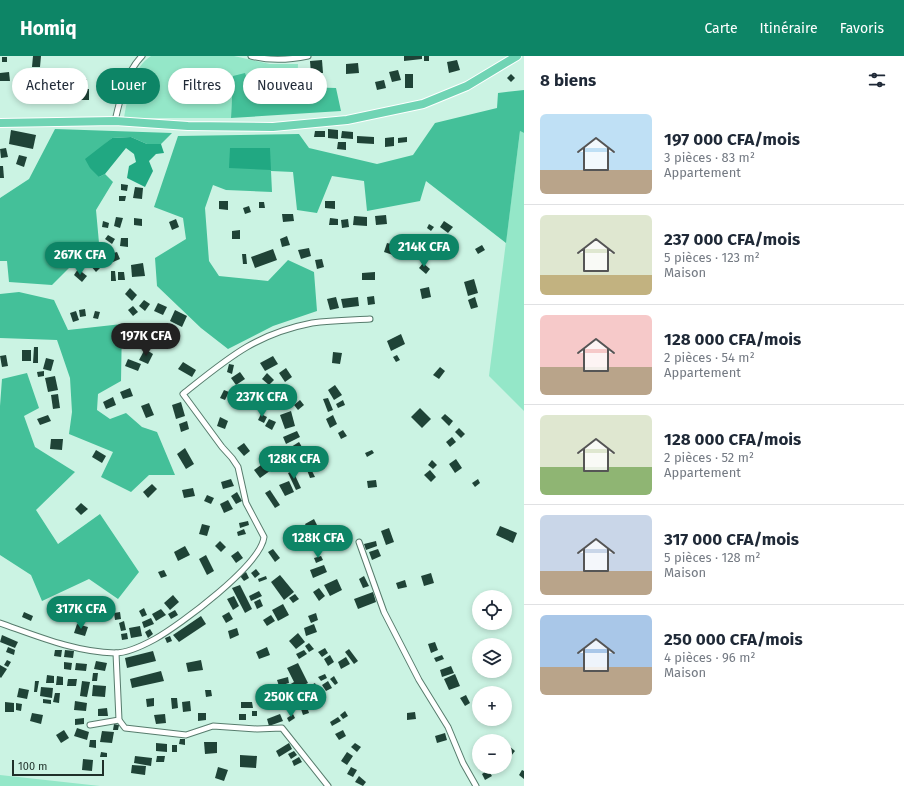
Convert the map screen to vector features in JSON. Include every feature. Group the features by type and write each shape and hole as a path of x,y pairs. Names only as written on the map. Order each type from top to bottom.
{"highway":[{"path":"0,123 115,121 188,126 273,127 347,120 423,104 467,86 517,56"}],"street":[{"path":"115,121 128,76 136,61 142,56"},
{"path":"251,56 275,60 308,56"},
{"path":"0,623 67,646 116,653 154,640 232,580 249,564 263,542 264,537 246,503 238,467 183,394 228,358 258,340 311,323 370,319"},
{"path":"359,542 384,612 419,680 448,727 463,763 476,786"},
{"path":"116,653 119,720 125,728 186,735 213,726 257,730 282,728 328,786"},
{"path":"90,725 119,720"}],"shaded area":[{"path":"151,56 234,56 270,64 298,64 298,68 243,68 243,87 235,78 235,68 168,68 168,104 232,104 231,118 124,118 127,104 160,104 160,68 139,68"},
{"path":"243,74 243,104 327,104 327,88 336,88 341,111 231,118 232,104 235,104 235,76"},
{"path":"524,90 524,133 520,131 506,243 426,181 420,201 367,211 364,181 332,176 317,213 297,210 293,172 271,171 272,192 226,190 213,185 205,208 209,261 219,276 268,281 288,260 314,272 317,311 273,326 228,349 201,328 157,286 155,258 186,239 183,218 154,207 178,136 299,134 309,148 377,164 413,155 435,123 497,108 498,93"},
{"path":"55,129 172,133 161,144 147,144 131,137 112,138 97,151 99,177 105,174 113,182 96,210 99,243 75,262 52,285 9,282 7,261 0,261 0,198 29,179"},
{"path":"520,131 524,133 524,411 489,376"},
{"path":"131,137 147,144 161,144 164,153 156,154 149,161 153,171 145,187 127,178 129,166 136,162 134,154 126,148 105,174 99,177 90,168 85,159 112,138"},
{"path":"230,148 270,148 271,170 229,168"},
{"path":"19,292 54,300 68,330 122,324 121,381 98,394 97,410 110,419 126,413 142,427 157,432 175,475 149,475 131,492 101,477 113,452 69,434 72,412 70,378 57,340 0,338 0,294"},
{"path":"27,373 39,408 24,416 35,447 75,472 36,510 58,544 100,514 139,572 118,599 89,579 42,601 31,575 0,555 0,406 2,379"},
{"path":"0,775 100,786 0,786"}],"building":[{"path":"33,56 41,56 40,67 32,67"},
{"path":"404,56 422,56 422,59 404,61"},
{"path":"424,56 429,56 429,61 424,61"},
{"path":"2,57 7,57 7,62 2,62"},
{"path":"322,60 323,68 311,68 310,61"},
{"path":"457,60 460,70 449,73 447,62"},
{"path":"358,63 359,73 346,74 346,64"},
{"path":"398,70 401,80 392,82 389,72"},
{"path":"9,72 10,81 0,81 0,73"},
{"path":"405,74 413,74 413,88 405,88"},
{"path":"511,74 515,78 511,82 507,78"},
{"path":"384,80 386,88 377,90 375,82"},
{"path":"88,89 89,89 88,100"},
{"path":"328,129 338,130 338,139 328,138"},
{"path":"11,130 36,135 33,149 9,144"},
{"path":"315,131 325,131 325,137 314,137"},
{"path":"342,131 353,132 353,139 341,138"},
{"path":"357,136 374,137 374,144 357,143"},
{"path":"394,137 394,146 385,147 385,138"},
{"path":"407,137 407,142 398,143 398,138"},
{"path":"338,142 346,142 346,150 337,149"},
{"path":"6,148 8,157 1,158 0,149"},
{"path":"19,155 27,157 24,167 16,164"},
{"path":"0,166 3,166 4,178 0,178"},
{"path":"121,184 128,185 127,191 121,190"},
{"path":"135,187 143,188 142,199 133,198"},
{"path":"119,196 126,196 125,201 119,201"},
{"path":"219,201 228,201 228,210 219,209"},
{"path":"325,201 335,201 335,209 325,208"},
{"path":"259,202 264,202 265,208 259,208"},
{"path":"249,206 251,212 245,214 243,208"},
{"path":"282,214 293,214 294,221 283,222"},
{"path":"386,215 387,224 376,225 375,216"},
{"path":"354,216 367,217 367,226 353,225"},
{"path":"116,217 123,218 120,228 114,226"},
{"path":"134,218 142,219 142,226 134,225"},
{"path":"330,218 338,219 338,225 329,225"},
{"path":"176,219 179,227 172,230 169,222"},
{"path":"348,219 349,227 342,228 341,220"},
{"path":"103,221 109,223 108,228 102,227"},
{"path":"444,221 453,227 448,233 440,227"},
{"path":"429,224 434,227 431,231 427,228"},
{"path":"240,230 240,239 232,239 232,231"},
{"path":"108,235 115,239 112,244 105,239"},
{"path":"287,236 290,245 282,247 280,239"},
{"path":"121,238 128,238 128,247 120,246"},
{"path":"387,243 395,245 393,255 384,252"},
{"path":"482,245 485,250 478,254 475,249"},
{"path":"309,248 311,256 301,259 298,250"},
{"path":"273,249 277,260 255,268 251,257"},
{"path":"117,252 120,259 113,262 110,254"},
{"path":"242,254 246,254 247,264 243,264"},
{"path":"99,257 105,263 96,272 90,265"},
{"path":"322,259 324,267 317,269 315,260"},
{"path":"143,263 145,276 132,277 131,265"},
{"path":"423,263 430,269 426,274 419,268"},
{"path":"78,269 87,276 82,282 74,275"},
{"path":"111,271 115,271 116,281 111,281"},
{"path":"118,272 124,272 125,280 118,280"},
{"path":"375,272 375,280 362,280 362,273"},
{"path":"474,279 478,293 468,296 464,282"},
{"path":"429,287 431,297 422,299 420,289"},
{"path":"130,288 137,295 132,301 125,294"},
{"path":"374,296 375,304 368,305 367,297"},
{"path":"336,297 339,308 330,310 327,299"},
{"path":"358,297 359,306 343,308 341,299"},
{"path":"475,297 478,307 471,309 468,300"},
{"path":"144,300 150,304 145,311 139,306"},
{"path":"158,303 167,307 163,315 154,311"},
{"path":"133,306 138,312 133,316 128,310"},
{"path":"85,309 86,316 80,317 79,310"},
{"path":"175,310 187,316 182,327 170,321"},
{"path":"76,311 79,320 73,322 70,313"},
{"path":"95,311 100,312 98,319 93,318"},
{"path":"401,334 405,344 391,351 387,341"},
{"path":"34,347 38,347 38,363 33,363"},
{"path":"145,349 153,354 148,364 139,360"},
{"path":"22,350 31,350 31,361 22,361"},
{"path":"333,352 342,353 340,364 332,363"},
{"path":"6,355 8,366 2,367 0,356"},
{"path":"397,355 400,360 396,362 393,357"},
{"path":"273,356 278,364 265,371 260,363"},
{"path":"46,358 54,360 51,371 43,369"},
{"path":"128,359 141,364 138,371 125,366"},
{"path":"183,362 196,370 192,377 178,369"},
{"path":"229,364 234,365 232,374 227,372"},
{"path":"440,367 445,371 439,379 433,375"},
{"path":"286,368 292,377 285,382 279,373"},
{"path":"44,371 44,376 38,377 37,372"},
{"path":"240,372 245,379 236,385 231,378"},
{"path":"267,373 274,380 269,385 262,379"},
{"path":"55,376 58,390 48,392 45,378"},
{"path":"335,385 342,395 334,400 328,390"},
{"path":"130,388 133,396 123,399 120,392"},
{"path":"224,390 229,392 225,400 220,398"},
{"path":"58,394 60,408 53,409 51,395"},
{"path":"113,397 116,405 106,409 103,402"},
{"path":"328,398 333,410 328,412 323,399"},
{"path":"300,400 304,405 298,410 294,405"},
{"path":"343,400 345,405 338,408 336,404"},
{"path":"181,402 185,416 176,419 172,405"},
{"path":"149,403 154,415 146,418 141,406"},
{"path":"420,408 431,419 422,428 411,417"},
{"path":"291,411 295,426 285,429 280,415"},
{"path":"261,414 267,417 264,423 258,420"},
{"path":"445,414 453,421 449,426 441,418"},
{"path":"48,415 51,421 40,425 37,419"},
{"path":"333,415 337,424 330,428 326,419"},
{"path":"220,417 228,421 225,429 217,426"},
{"path":"269,419 276,422 272,430 265,426"},
{"path":"187,421 189,429 181,432 179,424"},
{"path":"459,428 465,434 461,438 455,432"},
{"path":"343,430 347,436 341,439 338,433"},
{"path":"297,431 300,437 286,444 283,437"},
{"path":"452,437 456,442 450,447 446,442"},
{"path":"51,439 63,439 62,450 50,449"},
{"path":"299,442 302,447 294,453 291,447"},
{"path":"244,443 250,451 244,456 237,448"},
{"path":"185,448 194,464 186,469 177,454"},
{"path":"96,450 106,456 102,463 92,457"},
{"path":"372,450 374,453 367,457 365,453"},
{"path":"456,459 462,468 455,473 449,464"},
{"path":"268,460 274,468 260,478 254,470"},
{"path":"432,460 437,465 433,469 428,465"},
{"path":"311,469 315,477 310,478 307,470"},
{"path":"430,470 436,477 431,482 424,475"},
{"path":"293,471 301,488 296,490 288,473"},
{"path":"231,479 234,486 223,489 221,482"},
{"path":"478,479 480,483 475,487 472,483"},
{"path":"376,480 377,487 368,488 367,481"},
{"path":"289,481 294,492 285,496 279,485"},
{"path":"152,484 157,489 148,498 143,492"},
{"path":"193,488 195,496 184,498 182,490"},
{"path":"270,490 280,505 275,508 265,493"},
{"path":"237,492 242,501 236,504 231,496"},
{"path":"207,495 214,498 211,504 204,501"},
{"path":"228,500 233,509 224,513 220,504"},
{"path":"81,503 88,509 81,515 75,509"},
{"path":"314,519 317,525 308,530 305,524"},
{"path":"248,521 249,525 240,528 239,523"},
{"path":"202,524 210,526 207,536 199,534"},
{"path":"500,526 517,533 513,543 496,535"},
{"path":"389,528 394,542 386,545 381,531"},
{"path":"244,529 246,534 238,536 237,532"},
{"path":"324,534 327,543 318,546 314,538"},
{"path":"220,541 226,547 221,552 215,546"},
{"path":"376,541 377,546 366,550 364,544"},
{"path":"185,546 190,555 178,561 174,552"},
{"path":"273,549 280,558 275,562 268,552"},
{"path":"378,549 381,556 372,560 369,552"},
{"path":"238,551 243,558 236,563 231,556"},
{"path":"206,555 214,571 207,575 199,559"},
{"path":"321,556 323,560 316,563 314,558"},
{"path":"324,565 327,572 313,578 310,570"},
{"path":"256,569 260,574 255,578 251,573"},
{"path":"164,570 167,576 161,578 158,572"},
{"path":"246,572 249,578 244,581 240,576"},
{"path":"431,573 434,583 424,586 421,576"},
{"path":"280,575 294,592 284,600 271,582"},
{"path":"266,576 267,579 259,582 258,579"},
{"path":"364,576 369,586 363,588 359,579"},
{"path":"337,579 342,590 330,596 324,585"},
{"path":"405,580 407,587 398,589 396,583"},
{"path":"240,585 252,609 245,613 232,588"},
{"path":"319,588 325,596 319,601 313,592"},
{"path":"259,591 262,596 251,601 249,596"},
{"path":"373,592 376,602 358,609 354,599"},
{"path":"295,594 299,599 293,603 289,598"},
{"path":"173,595 179,602 170,610 164,603"},
{"path":"79,596 90,599 88,608 76,605"},
{"path":"234,596 239,606 233,610 227,599"},
{"path":"260,599 263,606 257,609 254,602"},
{"path":"283,604 289,615 278,621 272,610"},
{"path":"95,606 100,606 100,612 95,612"},
{"path":"144,608 147,615 142,617 139,611"},
{"path":"161,609 166,615 156,621 152,614"},
{"path":"175,610 178,615 171,619 168,614"},
{"path":"24,612 33,616 31,621 22,617"},
{"path":"59,612 70,616 67,622 57,618"},
{"path":"120,612 121,619 115,620 114,613"},
{"path":"229,612 233,619 226,623 222,616"},
{"path":"316,613 318,620 311,623 308,616"},
{"path":"271,615 275,621 267,626 263,620"},
{"path":"201,616 206,624 179,642 173,635"},
{"path":"151,618 154,624 144,628 142,622"},
{"path":"124,621 126,630 121,631 119,623"},
{"path":"77,624 88,627 85,636 74,633"},
{"path":"314,624 317,632 306,636 304,628"},
{"path":"140,626 142,636 131,638 129,628"},
{"path":"237,628 239,635 230,639 228,631"},
{"path":"150,629 153,634 148,638 145,632"},
{"path":"127,633 128,639 122,640 121,634"},
{"path":"298,633 305,642 296,649 289,641"},
{"path":"2,635 18,642 15,648 0,642"},
{"path":"170,636 172,641 167,643 165,638"},
{"path":"435,642 438,650 431,653 428,644"},
{"path":"309,643 314,649 309,652 305,646"},
{"path":"8,647 15,650 14,655 6,652"},
{"path":"267,647 270,655 259,659 256,652"},
{"path":"325,648 328,653 322,657 318,652"},
{"path":"349,649 358,661 354,664 345,652"},
{"path":"55,650 62,650 61,657 54,656"},
{"path":"65,650 74,651 73,658 64,657"},
{"path":"304,650 307,654 299,659 296,654"},
{"path":"153,651 156,661 127,668 125,658"},
{"path":"330,655 334,662 328,666 324,659"},
{"path":"442,655 444,659 436,662 434,658"},
{"path":"346,657 350,664 341,669 338,662"},
{"path":"7,660 11,662 8,667 4,665"},
{"path":"201,660 203,670 188,672 186,663"},
{"path":"96,661 107,663 105,671 94,669"},
{"path":"64,662 72,663 71,670 64,669"},
{"path":"76,663 87,664 86,671 75,670"},
{"path":"298,663 308,683 292,691 289,685 294,682 287,668"},
{"path":"0,665 7,669 1,678 0,677"},
{"path":"451,666 454,673 442,677 440,670"},
{"path":"161,671 164,681 132,688 130,679"},
{"path":"93,673 98,673 97,681 92,681"},
{"path":"325,674 327,678 321,681 318,677"},
{"path":"455,674 460,686 449,690 444,679"},
{"path":"47,675 54,676 54,683 46,683"},
{"path":"57,676 63,677 63,685 56,685"},
{"path":"334,676 338,683 335,685 330,679"},
{"path":"288,677 289,683 279,686 277,680"},
{"path":"68,679 77,679 76,686 67,686"},
{"path":"35,681 39,681 37,692 34,692"},
{"path":"82,681 90,682 87,697 80,696"},
{"path":"328,681 332,688 326,691 322,685"},
{"path":"315,683 318,690 307,695 304,689"},
{"path":"93,685 106,686 105,697 92,696"},
{"path":"41,687 53,688 52,698 40,696"},
{"path":"19,688 29,690 27,699 17,697"},
{"path":"205,690 211,690 212,696 206,697"},
{"path":"301,690 306,700 298,704 293,694"},
{"path":"279,691 281,697 274,699 272,693"},
{"path":"55,693 60,693 59,703 53,702"},
{"path":"466,695 470,703 465,706 460,698"},
{"path":"154,698 154,706 147,707 146,699"},
{"path":"171,698 177,698 178,708 172,709"},
{"path":"43,699 51,700 51,704 43,703"},
{"path":"75,701 87,703 86,711 74,710"},
{"path":"190,701 191,711 183,712 182,702"},
{"path":"5,702 14,703 14,712 5,712"},
{"path":"241,702 252,702 253,708 241,708"},
{"path":"16,703 22,704 21,711 16,710"},
{"path":"307,707 309,713 303,715 301,709"},
{"path":"107,708 108,716 98,716 98,709"},
{"path":"252,711 257,711 257,716 252,716"},
{"path":"345,711 348,716 343,719 340,715"},
{"path":"415,712 416,719 407,720 407,713"},
{"path":"32,713 43,715 41,724 30,721"},
{"path":"198,713 206,713 206,720 198,721"},
{"path":"165,714 166,723 156,724 154,715"},
{"path":"239,714 246,714 246,720 239,720"},
{"path":"280,714 283,721 269,726 267,719"},
{"path":"293,714 295,718 289,722 287,718"},
{"path":"338,717 341,721 332,726 330,722"},
{"path":"84,718 84,724 75,725 75,719"},
{"path":"114,724 119,725 118,730 113,730"},
{"path":"77,728 89,732 87,740 74,736"},
{"path":"64,730 69,738 61,743 56,735"},
{"path":"343,730 346,736 339,740 335,734"},
{"path":"102,731 114,732 112,743 100,742"},
{"path":"445,733 447,740 437,743 435,736"},
{"path":"180,739 185,739 185,745 179,744"},
{"path":"90,740 96,740 96,748 89,747"},
{"path":"204,742 217,742 217,753 205,754"},
{"path":"156,743 167,744 167,752 156,751"},
{"path":"289,743 292,749 279,757 276,751"},
{"path":"355,743 361,747 357,752 351,747"},
{"path":"172,745 177,745 177,752 172,752"},
{"path":"294,751 297,755 291,759 288,754"},
{"path":"101,752 107,753 107,757 100,757"},
{"path":"347,752 353,756 347,765 341,761"},
{"path":"240,755 257,756 256,768 240,767"},
{"path":"135,756 152,758 151,766 134,763"},
{"path":"157,756 165,756 164,762 156,762"},
{"path":"299,757 302,762 294,766 292,761"},
{"path":"83,759 93,760 92,771 82,770"},
{"path":"132,765 146,766 145,775 131,773"},
{"path":"218,767 228,770 224,781 215,778"},
{"path":"351,767 357,770 353,777 347,774"},
{"path":"522,770 524,771 524,779 519,775"},
{"path":"482,774 491,774 492,776 485,780"},
{"path":"359,776 366,782 363,786 355,782"}]}
